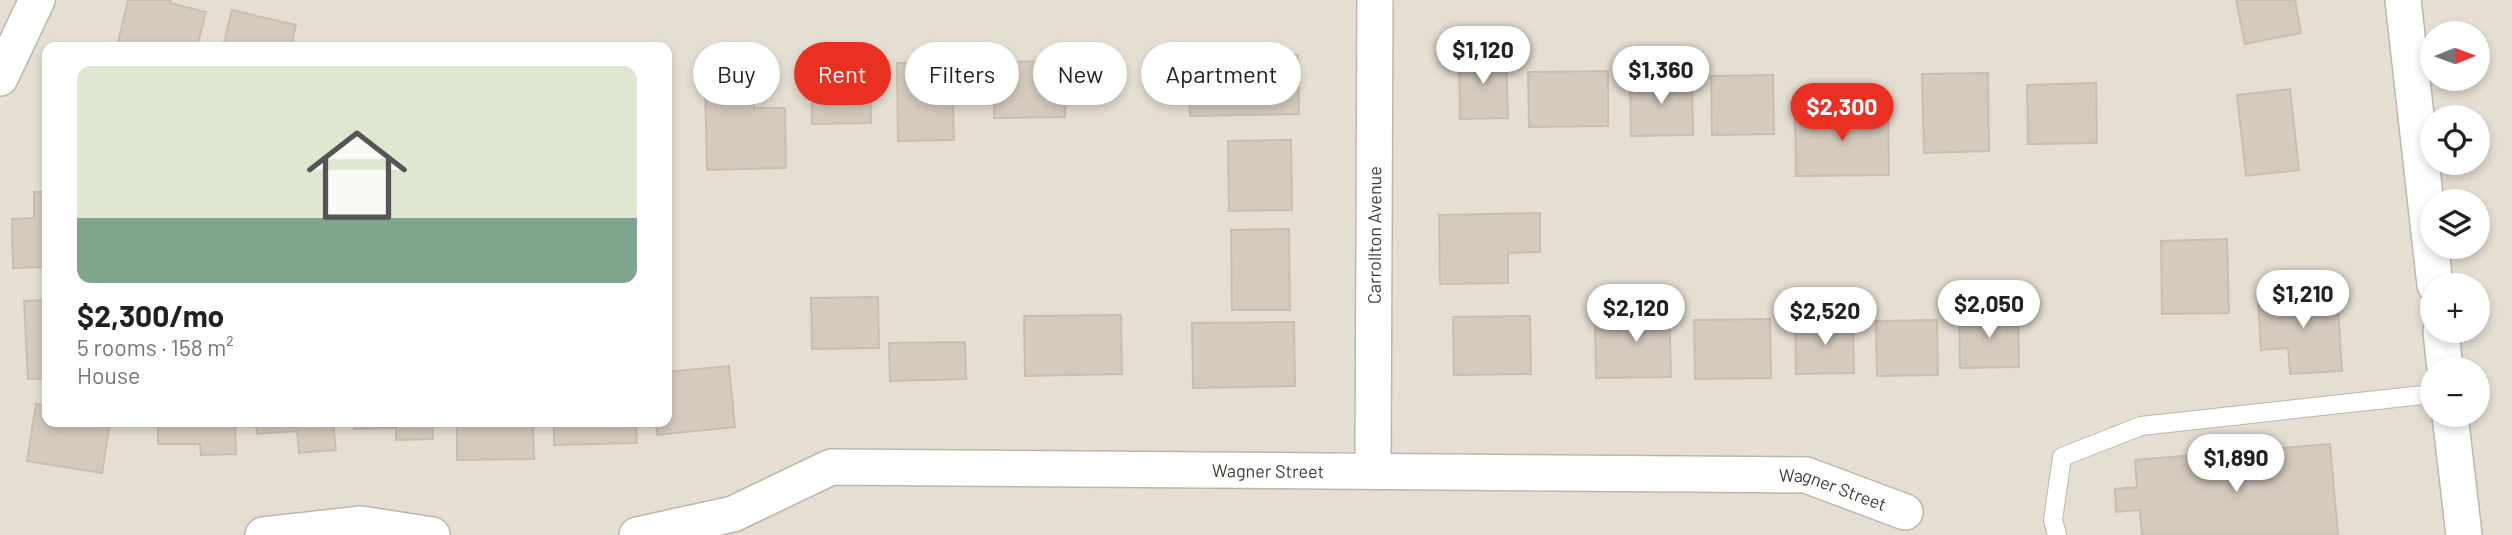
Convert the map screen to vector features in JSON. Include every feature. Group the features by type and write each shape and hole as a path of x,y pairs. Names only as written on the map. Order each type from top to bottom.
{"street":[{"path":"0,78 37,0"},
{"name":"Carrollton Avenue","path":"1373,471 1375,0"},
{"path":"2403,0 2434,273"},
{"path":"2451,427 2464,535"},
{"name":"Wagner Street","path":"637,535 733,514 831,467 1806,475 1905,512"},
{"path":"263,535 361,524 432,535"}],"lane":[{"path":"2057,535 2053,520 2062,457 2141,426 2420,395"}],"shaded area":[{"path":"0,0 2512,0 2512,535 0,535"}],"building":[{"path":"128,0 171,0 170,3 206,12 198,42 118,42"},
{"path":"2236,0 2295,0 2301,33 2245,44"},
{"path":"232,10 296,25 292,42 224,42"},
{"path":"1506,52 1508,118 1460,119 1459,53"},
{"path":"1033,61 1033,105 1065,105 1065,117 994,118 994,105 1019,105 1019,62"},
{"path":"897,63 905,63 905,105 953,105 954,140 898,141"},
{"path":"1608,71 1608,126 1529,127 1528,72"},
{"path":"1988,73 1989,151 1924,153 1922,74"},
{"path":"1773,75 1774,134 1712,135 1711,76"},
{"path":"1692,76 1693,135 1631,136 1630,77"},
{"path":"2096,83 2097,143 2028,144 2027,85"},
{"path":"2290,89 2299,170 2246,176 2237,95"},
{"path":"705,105 785,108 786,168 707,170"},
{"path":"812,105 871,105 871,123 812,124"},
{"path":"1190,105 1299,105 1299,114 1190,116"},
{"path":"1888,110 1889,175 1796,176 1795,112"},
{"path":"1291,140 1292,210 1229,211 1228,141"},
{"path":"34,192 42,192 42,267 13,268 12,219 34,218"},
{"path":"1540,213 1540,252 1508,253 1508,283 1440,284 1439,215"},
{"path":"1289,229 1290,310 1232,310 1231,230"},
{"path":"2227,239 2229,313 2162,314 2161,241"},
{"path":"2337,291 2342,371 2290,374 2288,348 2261,350 2258,296"},
{"path":"878,297 879,348 812,349 811,298"},
{"path":"1669,299 1671,377 1596,378 1595,321 1637,320 1637,300"},
{"path":"42,300 42,379 28,379 24,301"},
{"path":"2018,311 2019,367 1960,368 1959,312"},
{"path":"1121,315 1122,374 1025,376 1024,316"},
{"path":"1530,316 1531,374 1454,375 1453,317"},
{"path":"1770,319 1771,378 1695,379 1694,320"},
{"path":"1853,319 1854,373 1796,374 1795,320"},
{"path":"1937,320 1938,375 1877,376 1876,321"},
{"path":"1294,322 1295,386 1193,388 1192,323"},
{"path":"965,342 966,379 890,381 889,343"},
{"path":"729,366 735,427 657,435 656,427 672,427 672,372"},
{"path":"36,404 42,405 42,427 109,427 102,473 27,461"},
{"path":"158,427 235,427 236,454 201,455 200,444 158,444"},
{"path":"256,427 334,427 336,450 299,453 297,431 257,434"},
{"path":"432,427 433,439 396,440 396,428 354,429"},
{"path":"457,427 533,427 534,459 457,460"},
{"path":"554,427 636,427 637,443 554,445"},
{"path":"2330,444 2338,535 2142,535 2140,510 2116,512 2115,489 2137,487 2135,460"}]}
